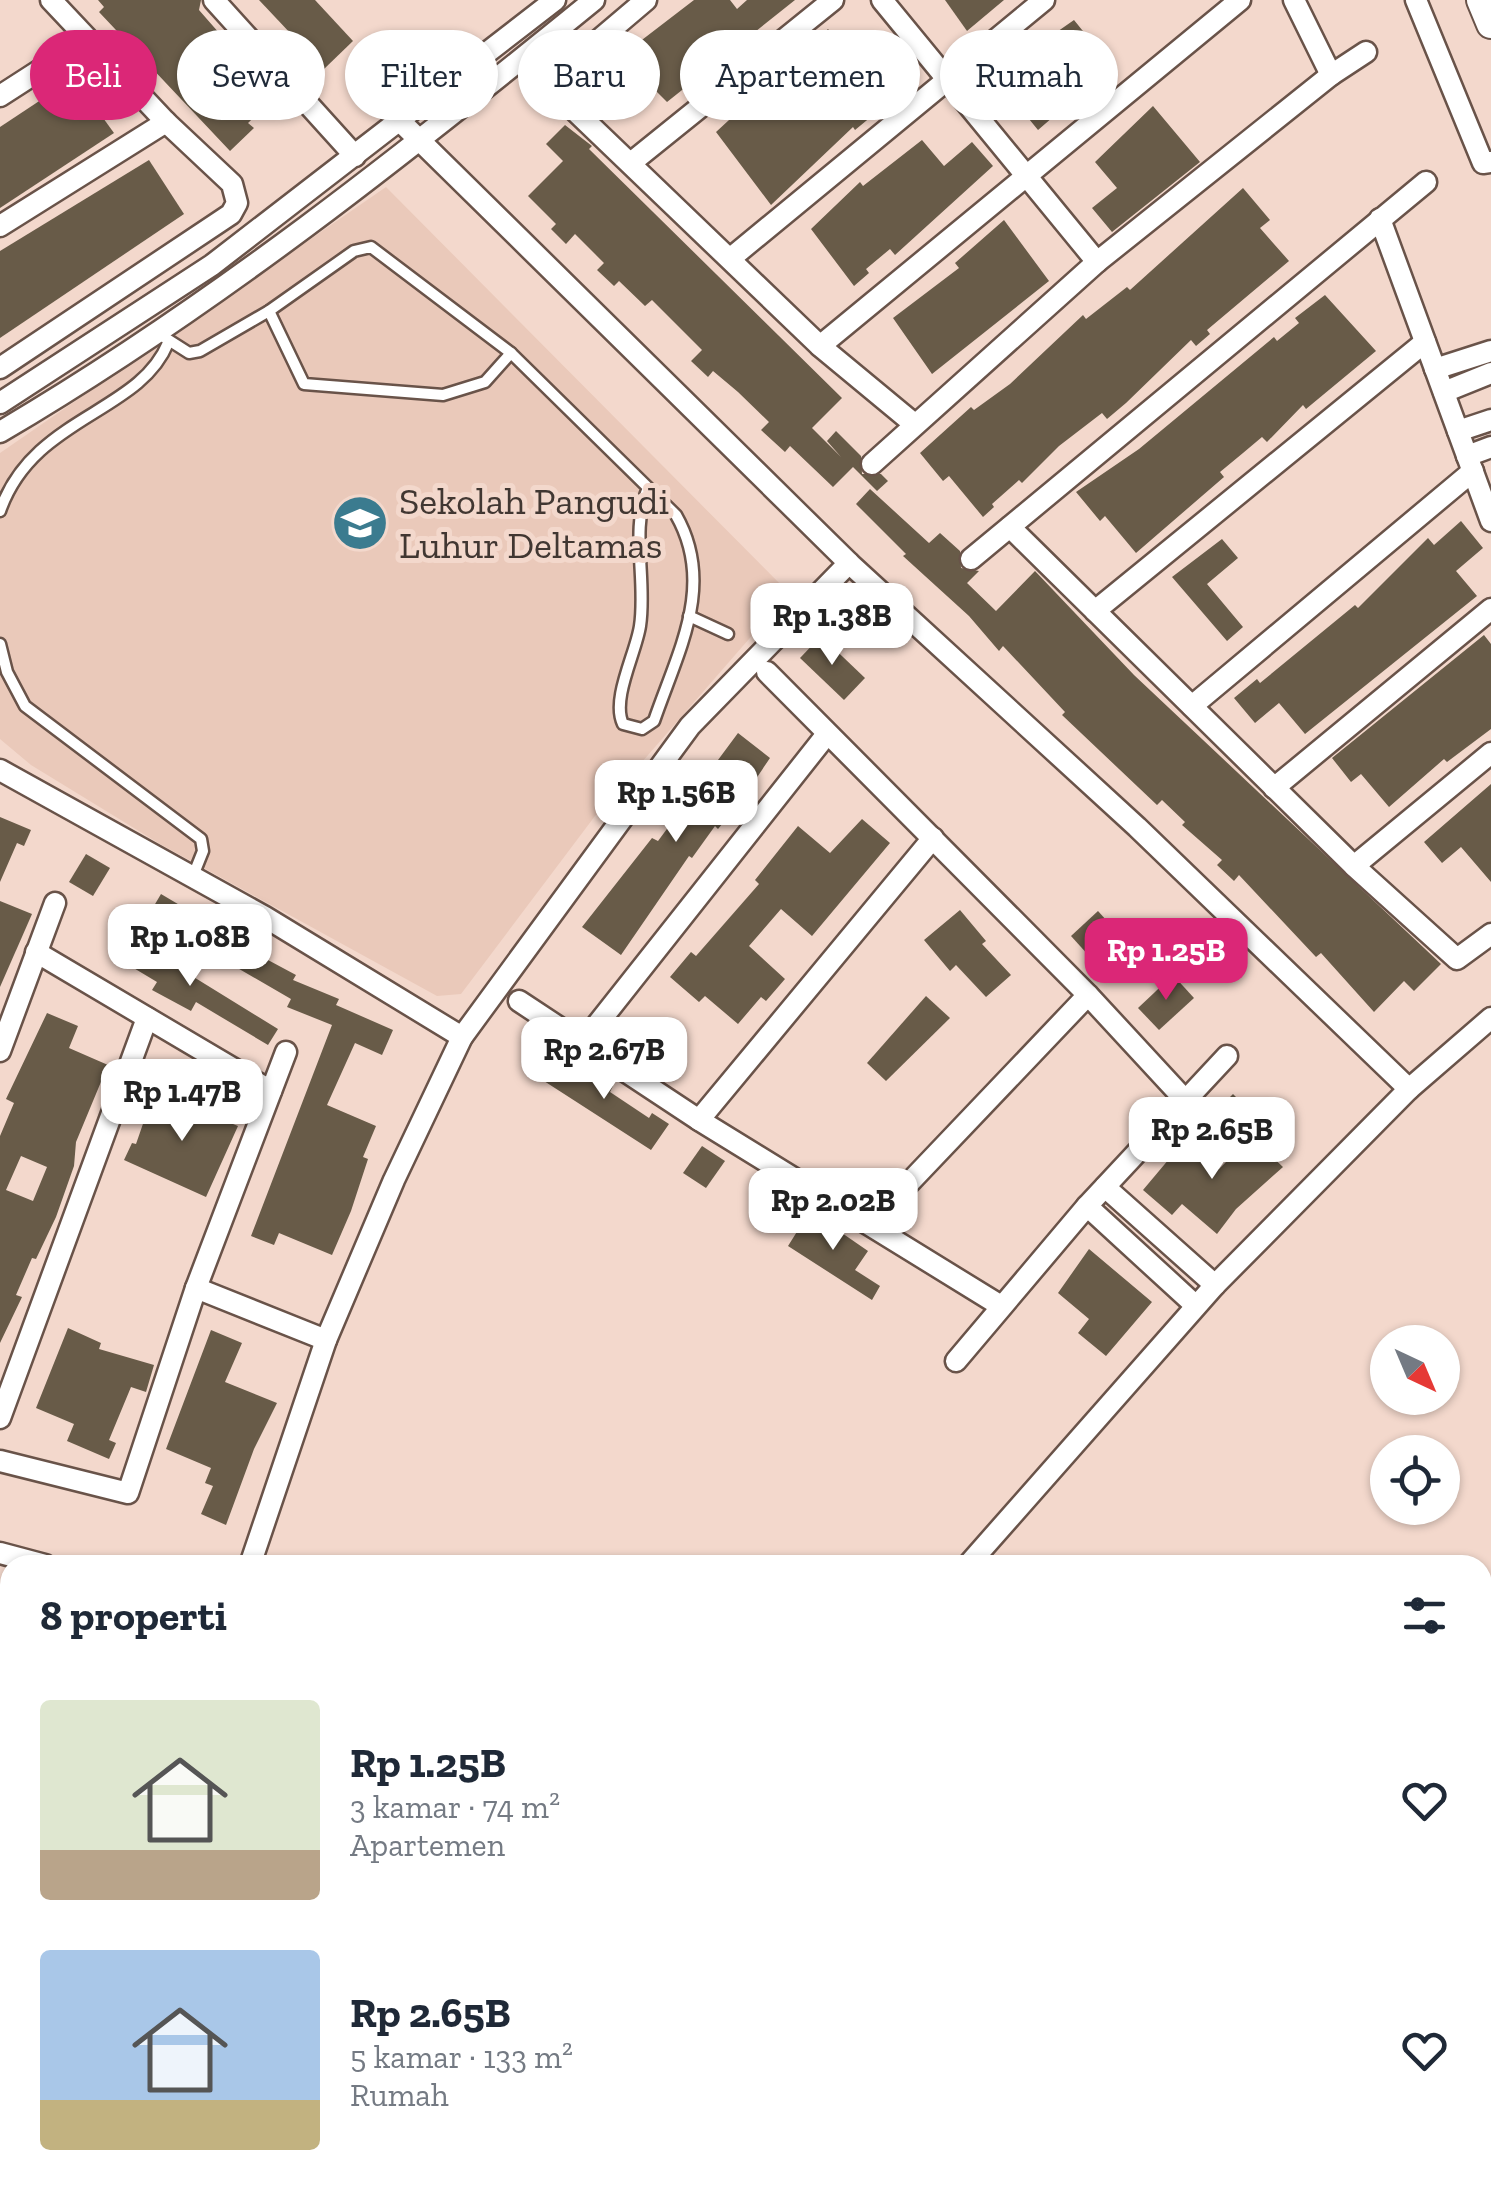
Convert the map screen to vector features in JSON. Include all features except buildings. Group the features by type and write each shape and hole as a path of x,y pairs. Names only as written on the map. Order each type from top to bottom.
{"street":[{"path":"52,0 78,30"},
{"path":"214,0 355,156"},
{"path":"0,403 212,265 555,0"},
{"path":"0,432 162,337 420,142 594,0"},
{"path":"646,0 546,83 820,346 913,424"},
{"path":"632,162 833,0"},
{"path":"882,0 940,71"},
{"path":"1008,30 1044,0"},
{"path":"820,346 1240,0"},
{"path":"1294,0 1331,74"},
{"path":"1416,0 1482,162 1491,162"},
{"path":"1480,0 1491,24"},
{"path":"872,464 1098,262 1331,74 1366,52"},
{"path":"0,96 30,77"},
{"path":"731,258 940,86"},
{"path":"0,368 231,214 238,194 232,184 157,113"},
{"path":"979,120 1098,262"},
{"path":"0,226 166,122"},
{"path":"400,122 849,563 1138,827 1409,1090"},
{"path":"971,559 1426,182"},
{"path":"1380,219 1491,521"},
{"path":"1095,611 1425,342"},
{"path":"1435,369 1491,352"},
{"path":"1444,392 1491,373"},
{"path":"1458,432 1491,420"},
{"path":"1192,706 1491,447"},
{"path":"1010,527 1354,866 1457,958 1491,934"},
{"path":"253,1555 326,1340 462,1037 690,726 849,563"},
{"path":"1274,788 1491,609"},
{"path":"767,672 1088,995 1186,1101"},
{"path":"581,1045 827,734"},
{"path":"1354,866 1491,753"},
{"path":"0,770 192,876 462,1037"},
{"path":"699,1120 933,838"},
{"path":"0,1052 55,902"},
{"path":"36,952 271,1092"},
{"path":"870,1224 1088,995"},
{"path":"520,1000 581,1045 1001,1306"},
{"path":"0,1418 147,1018"},
{"path":"977,1555 1195,1305 1409,1090 1491,1018"},
{"path":"0,1460 128,1492 196,1288 286,1052"},
{"path":"956,1361 1087,1206 1226,1056"},
{"path":"1105,1187 1215,1285"},
{"path":"1087,1206 1195,1305"},
{"path":"196,1288 326,1340"}],"lane":[{"path":"0,511 10,481 30,460 66,428 145,378 162,337 190,353 200,351 269,311 354,250 371,247 511,354 676,515 690,540 698,578 654,722 642,729 623,724 620,706 642,616 640,506 648,488"},
{"path":"269,311 304,384 443,394 485,382 511,354"},
{"path":"689,616 728,634"},
{"path":"0,644 6,672 24,706 201,839 203,851 192,876"}],"shaded area":[{"name":"Sekolah Pangudi Luhur Deltamas","path":"386,187 789,593 595,816 461,994 437,996 160,844 31,765 0,739 0,453"}],"place":[{"name":"Sekolah Pangudi Luhur Deltamas","path":"360,523"}]}
